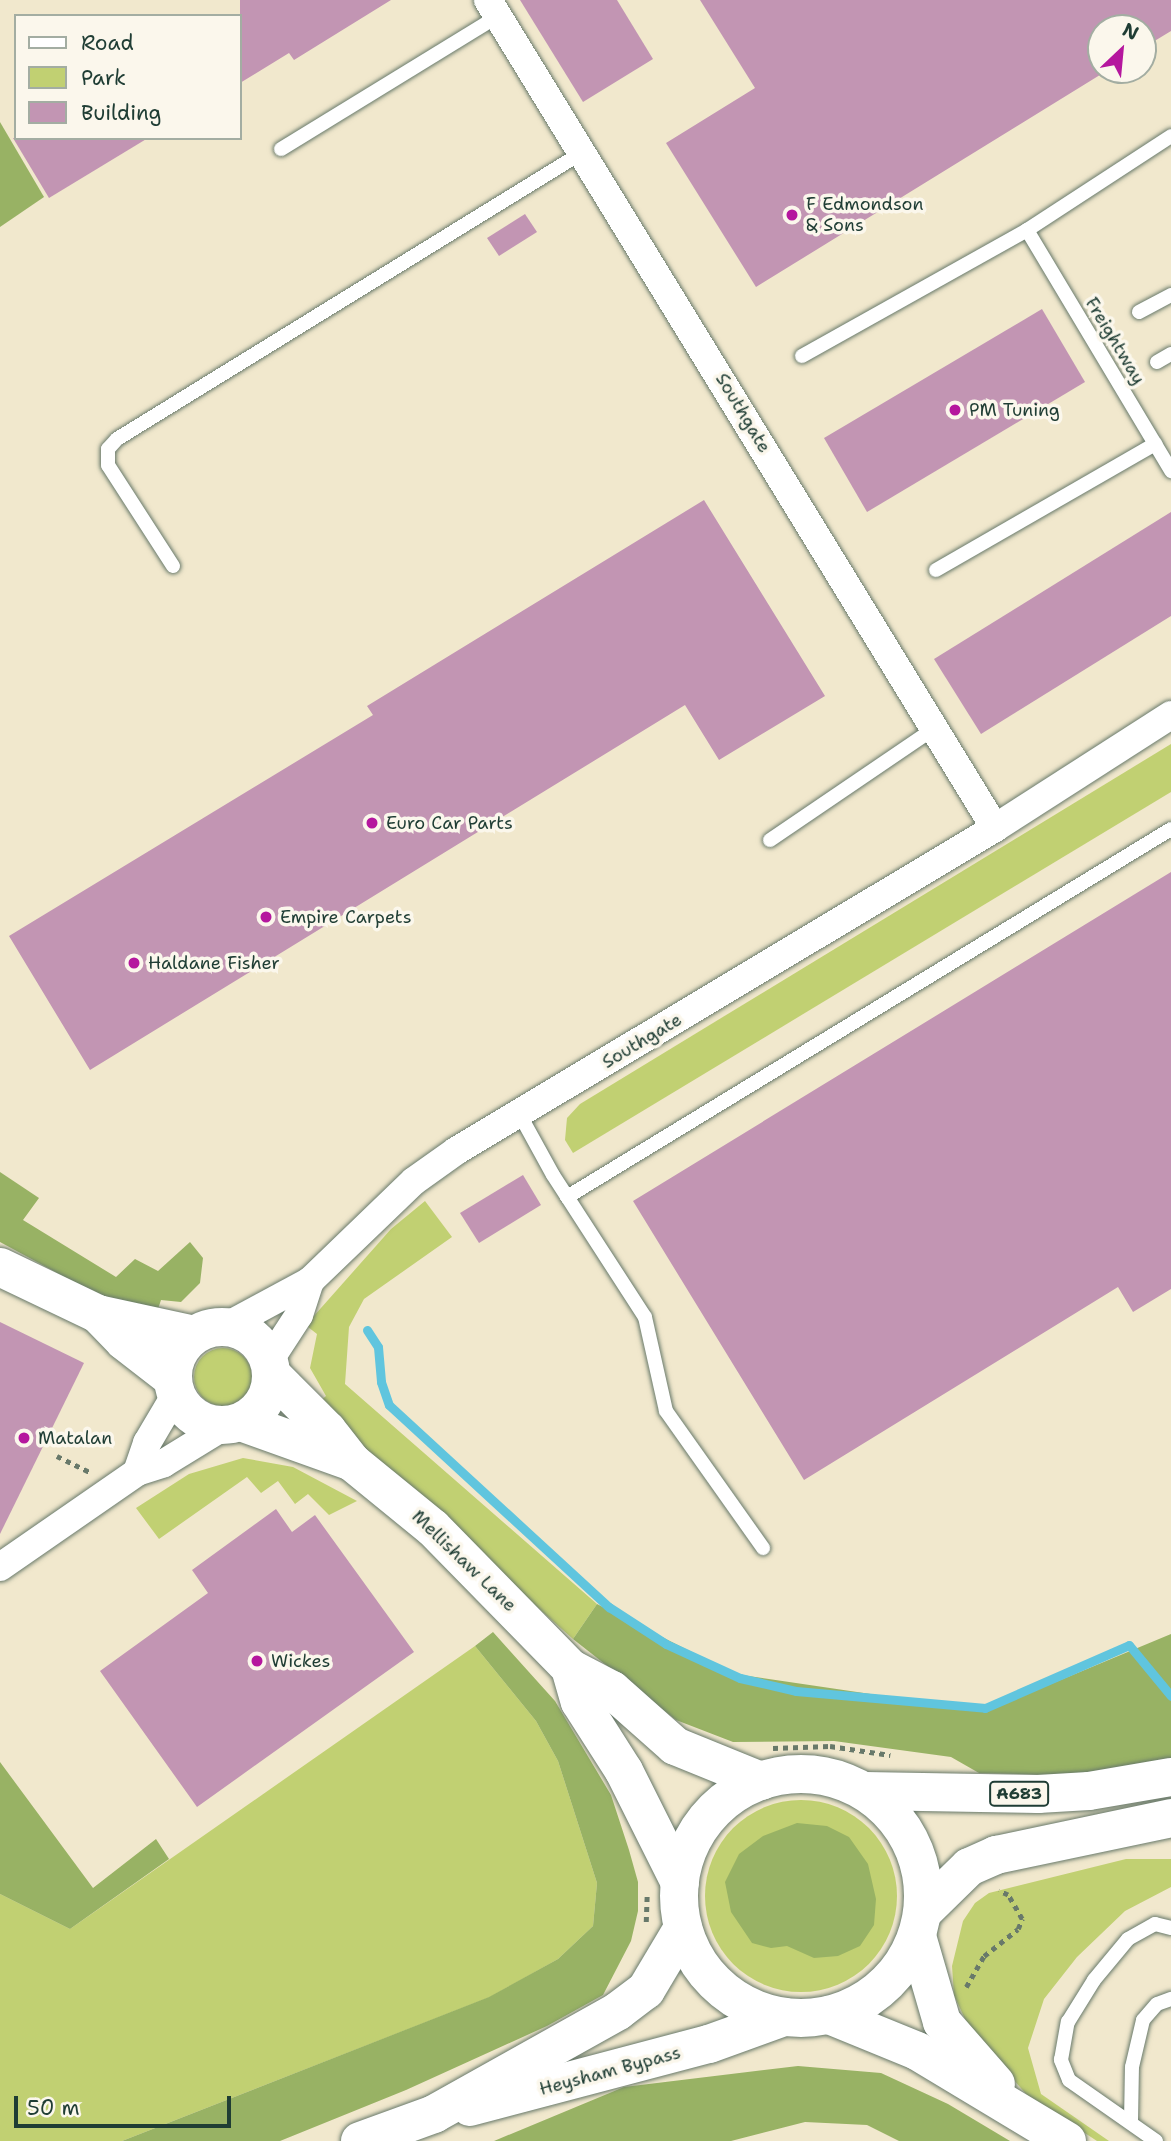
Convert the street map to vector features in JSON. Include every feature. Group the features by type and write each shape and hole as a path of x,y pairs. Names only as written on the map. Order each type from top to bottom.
{"main road":[{"path":"0,1267 98,1314 254,1338 271,1368 264,1402 233,1424 196,1418 174,1386 98,1314"},
{"path":"174,1386 179,1352 210,1331"},
{"name":"Mellishaw Lane","path":"271,1368 352,1462 433,1528 570,1668 612,1690 675,1746 764,1764"},
{"name":"Mellishaw Lane","path":"233,1424 352,1462"},
{"name":"Mellishaw Lane","path":"570,1668 580,1702 624,1771 663,1882"},
{"name":"A683","path":"920,1924 922,1877 912,1843 892,1814 865,1791 832,1778 796,1774 764,1764 705,1820 688,1849 663,1882 698,1961 721,1987 750,2007 784,2017 829,2015 858,2004 883,1987 903,1964 920,1924 969,1867 996,1855 1171,1818"},
{"name":"A683","path":"865,1791 1038,1794 1089,1791 1171,1776"},
{"path":"920,1924 942,2022 1015,2107"},
{"name":"Heysham Bypass","path":"360,2141 434,2114 633,2001 658,1974 683,1928"},
{"path":"829,2015 916,2051 1015,2107 1067,2141"},
{"name":"Heysham Bypass","path":"434,2114 499,2103 709,2044 784,2017"}],"street":[{"name":"Southgate","path":"493,8 995,828"},
{"name":"Southgate","path":"210,1331 310,1281 414,1181 995,828 1171,715"},
{"name":"Southgate","path":"271,1368 299,1315 310,1281"},
{"path":"137,1472 147,1443 174,1386"},
{"path":"0,1567 137,1472 164,1463 233,1424"}],"lane":[{"path":"281,149 493,8"},
{"path":"802,356 1027,230 1171,136"},
{"path":"173,566 108,465 108,449 117,439 583,152"},
{"name":"Freightway","path":"1027,230 1171,471"},
{"path":"1139,312 1171,295"},
{"path":"1157,362 1171,354"},
{"path":"936,570 1155,444"},
{"path":"770,840 935,728"},
{"path":"567,1197 1171,829"},
{"path":"520,1115 567,1197 645,1317 666,1411 763,1548"},
{"path":"1156,2141 1069,2080 1061,2060 1068,2022 1094,1980 1128,1939 1155,1924 1171,1928"},
{"path":"1131,2122 1132,2067 1143,2020 1157,2004 1171,1998"}],"path":[{"path":"57,1456 98,1475"},
{"path":"764,1764 830,1746 902,1757"},
{"path":"645,1929 663,1882"},
{"path":"959,1996 984,1956 1018,1929 1022,1919 1007,1895 985,1888"}],"green space":[{"path":"0,122 44,197 0,227"},
{"path":"1171,744 1171,792 573,1153 565,1140 567,1118 580,1104"},
{"path":"0,1172 39,1198 23,1220 116,1277 135,1259 158,1271 190,1242 203,1258 200,1283 181,1302 161,1300 157,1312 98,1295 0,1242"},
{"path":"425,1201 452,1237 364,1299 349,1327 345,1384 597,1604 573,1639 413,1496 319,1402 326,1396 310,1368 317,1334 308,1327 313,1317 391,1229"},
{"path":"217,1348 229,1348 244,1356 252,1371 252,1383 244,1398 229,1406 217,1406 202,1398 194,1383 194,1371 202,1356"},
{"path":"243,1458 293,1467 357,1501 329,1515 308,1494 295,1504 278,1481 261,1493 247,1477 159,1539 136,1508 189,1474"},
{"path":"597,1604 735,1674 986,1711 1171,1634 1171,1758 1117,1770 1050,1775 979,1773 951,1757 834,1741 733,1742 676,1720 573,1639"},
{"path":"493,1632 555,1701 611,1795 629,1850 638,1882 638,1911 631,1941 603,1995 547,2026 406,2090 280,2141 122,2141 489,1997 558,1959 593,1926 597,1883 558,1761 536,1721 475,1646"},
{"path":"475,1646 536,1721 558,1761 597,1883 593,1926 558,1959 490,1997 122,2141 0,2141 0,1894 70,1929"},
{"path":"0,1762 93,1888 156,1839 169,1859 70,1929 0,1894"},
{"path":"801,1800 838,1808 869,1828 889,1859 897,1896 889,1933 869,1964 838,1984 801,1992 764,1984 733,1964 713,1933 705,1896 713,1859 733,1828 764,1808"},
{"path":"797,1823 827,1826 849,1837 868,1864 876,1899 874,1925 860,1946 838,1956 814,1958 787,1946 771,1948 752,1943 731,1912 725,1882 739,1854 763,1836"},
{"path":"1126,1859 1171,1859 1171,1887 1125,1911 1077,1957 1044,1999 1028,2048 1041,2094 1109,2141 1097,2141 1027,2095 970,2030 954,1995 952,1966 963,1921 975,1903 989,1893"},
{"path":"798,2066 881,2073 948,2104 1010,2141 899,2141 867,2125 805,2122 731,2141 494,2141 624,2087"}],"building":[{"path":"240,0 391,0 294,60 289,53 242,82"},
{"path":"520,0 617,0 653,59 583,102"},
{"name":"F Edmondson & Sons","path":"700,0 1171,0 1171,31 1157,40 1157,14 1087,14 1087,83 756,287 666,143 755,88"},
{"path":"14,140 145,140 49,198"},
{"path":"525,214 537,232 499,256 487,238"},
{"name":"PM Tuning","path":"1042,309 1085,382 867,512 824,438"},
{"path":"704,500 825,696 719,760 685,705 90,1070 9,936 373,715 367,706"},
{"path":"1171,512 1171,616 981,734 934,659"},
{"path":"1171,872 1171,1289 1133,1312 1118,1287 804,1480 633,1201"},
{"path":"523,1175 541,1205 479,1243 460,1213"},
{"name":"Matalan","path":"0,1322 84,1363 0,1534"},
{"name":"Wickes","path":"276,1509 292,1532 315,1515 414,1652 197,1807 100,1671 208,1593 192,1570"}],"waterway":[{"path":"367,1330 378,1347 381,1382 389,1405 609,1607 666,1644 740,1678 796,1691 985,1708 1129,1645 1171,1696"}],"place":[{"name":"F Edmondson & Sons","path":"792,215"},
{"name":"PM Tuning","path":"955,410"},
{"name":"Euro Car Parts","path":"372,823"},
{"name":"Empire Carpets","path":"266,917"},
{"name":"Haldane Fisher","path":"134,963"},
{"name":"Matalan","path":"24,1438"},
{"name":"Wickes","path":"257,1661"}]}
